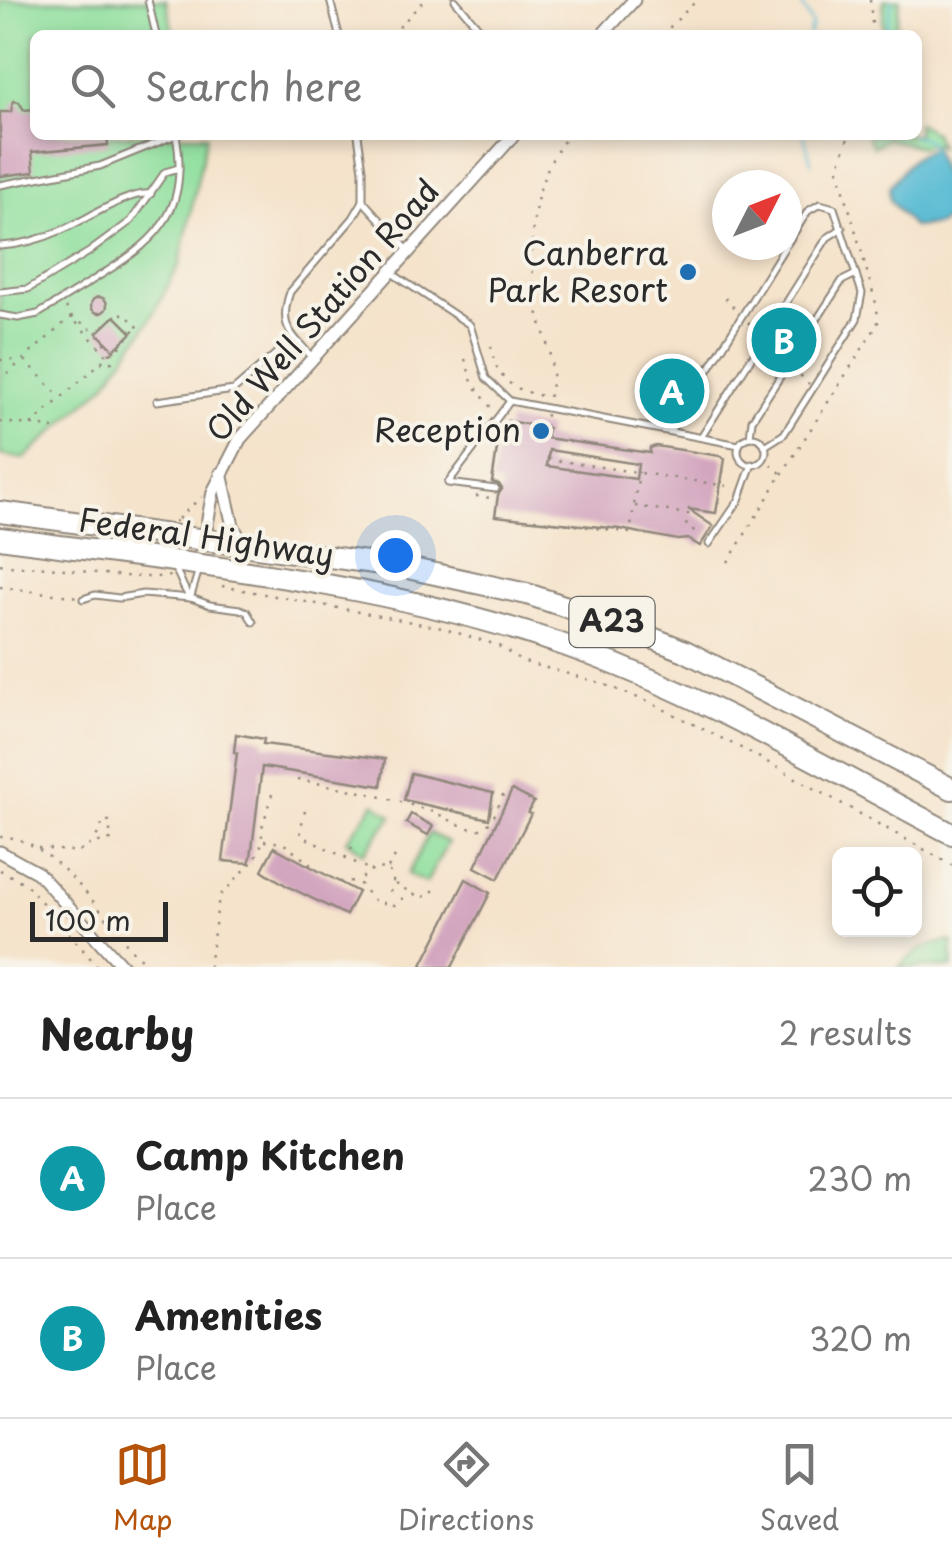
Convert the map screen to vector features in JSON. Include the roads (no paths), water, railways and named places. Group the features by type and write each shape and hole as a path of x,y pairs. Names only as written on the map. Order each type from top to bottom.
{"highway":[{"name":"Federal Highway","path":"0,512 445,575 526,594 607,620 724,670 952,788"},
{"name":"Federal Highway","path":"0,538 182,571 310,581 474,617 567,646 701,703 952,834"},
{"path":"182,571 204,540"}],"street":[{"path":"607,30 634,0"},
{"name":"Old Well Station Road","path":"204,540 219,478 240,440 510,140"},
{"path":"219,478 233,526 243,545"},
{"path":"0,852 38,873 124,967"}],"lane":[{"path":"148,0 155,30"},
{"path":"330,0 338,30"},
{"path":"455,0 480,30"},
{"path":"0,185 100,166 164,140"},
{"path":"0,315 29,316 136,253 156,234 175,202 180,168 177,140"},
{"path":"313,358 293,339 286,316 290,292 353,218 362,201 359,140"},
{"path":"0,292 28,289 89,252 132,221 165,172 180,168"},
{"path":"0,246 34,240 134,196 151,194"},
{"path":"362,201 409,252"},
{"path":"709,544 739,500 752,464 763,458 765,446 784,434 857,319 862,300 834,208 820,204 802,220"},
{"path":"702,436 827,238 842,228"},
{"path":"671,430 777,260"},
{"path":"391,272 470,326 486,378 510,402 739,445 750,437 752,420 843,280 856,274"},
{"path":"157,402 234,390 293,339"},
{"path":"496,489 448,484 510,402"},
{"path":"750,437 765,446"},
{"path":"739,445 740,458 752,464"},
{"path":"182,571 190,598"},
{"path":"182,571 182,589 190,598"},
{"path":"84,599 95,595 119,598 144,594 190,598 240,609 252,622"}],"water":[{"path":"933,147 948,188 952,214 938,225 912,227 890,200 889,187 913,158"}],"waterway":[{"path":"887,30 892,0"},
{"path":"801,3 812,24 810,30"},
{"path":"922,138 933,148"},
{"path":"805,140 811,162"}],"place":[{"name":"Canberra Park Resort","path":"688,272"},
{"name":"Amenities","path":"784,340"},
{"name":"Camp Kitchen","path":"672,391"},
{"name":"Reception","path":"541,431"}]}
